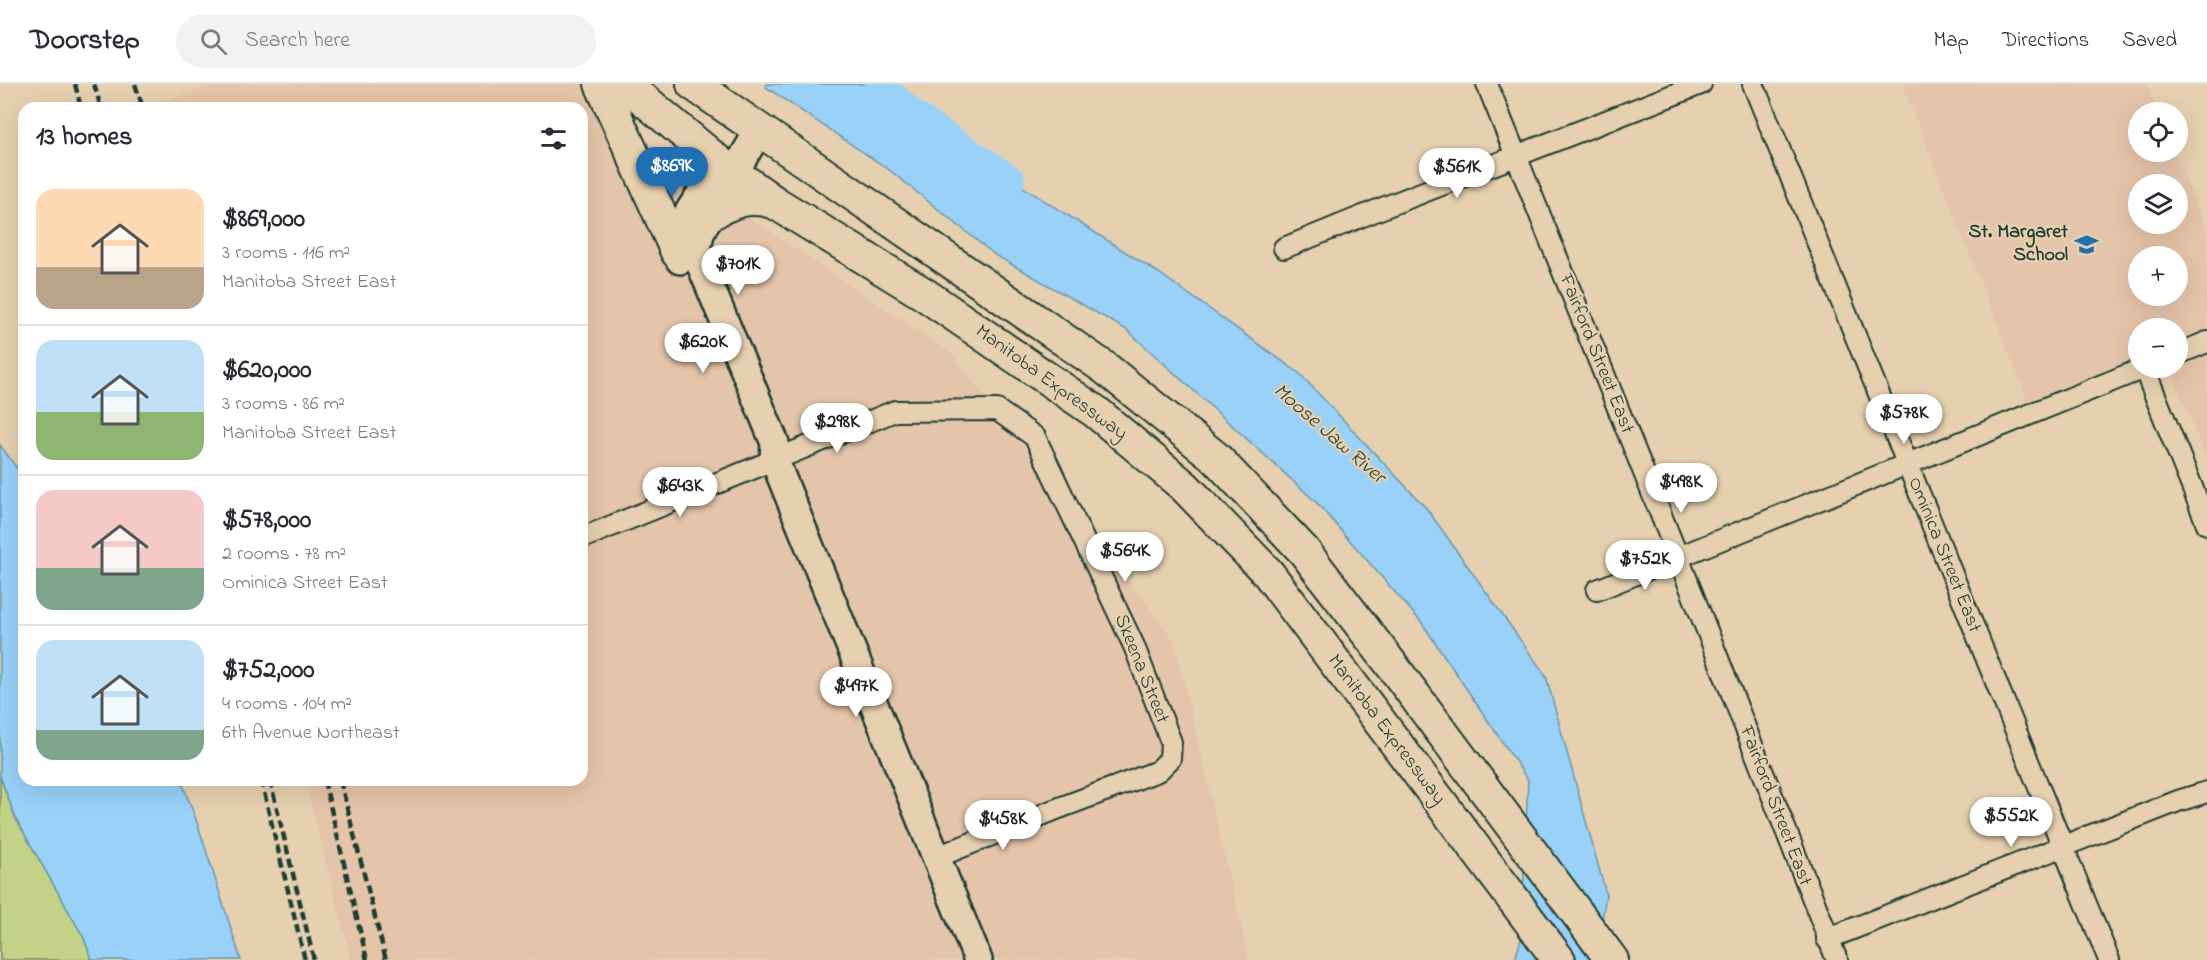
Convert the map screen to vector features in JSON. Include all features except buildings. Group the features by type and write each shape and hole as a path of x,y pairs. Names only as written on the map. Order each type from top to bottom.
{"main road":[{"path":"601,84 677,252"},
{"name":"Manitoba Expressway","path":"625,84 728,169 774,202 924,294 1096,412 1185,487 1268,573 1559,960"},
{"name":"Manitoba Expressway","path":"693,84 1105,368 1215,457 1304,552 1612,960"},
{"path":"709,215 721,207 744,198 760,198 774,202"}],"street":[{"name":"Fairford Street East","path":"1487,84 1678,557 1837,960"},
{"path":"1284,248 1701,84"},
{"name":"Ominica Street East","path":"1753,84 2109,960"},
{"path":"760,129 687,215 679,233 677,252 759,449 769,461 937,857 978,960"},
{"path":"588,536 769,461 775,443 696,253 700,234 728,169"},
{"path":"2188,350 2207,342"},
{"path":"1598,590 2128,374"},
{"path":"2148,378 2207,524"},
{"name":"Skeena Street","path":"769,461 895,411 997,410 1035,437 1134,646 1171,742 1170,759 1158,771 937,857"},
{"path":"1827,939 2178,801 2207,792"}],"shaded area":[{"path":"215,84 605,84 664,161 951,353 1174,640 1249,960 351,960 307,786 588,786 588,102 162,102"},
{"name":"St. Margaret School","path":"1902,84 2146,84 2154,102 2128,102 2128,162 2178,162 2183,174 2128,174 2128,234 2188,234 2188,186 2207,231 2207,328 2188,336 2188,318 2128,318 2128,360 2028,401"},
{"path":"2207,356 2207,460 2174,378 2188,378 2188,363"}],"green space":[{"path":"0,776 16,819 84,938 92,960 0,960"}],"water":[{"path":"766,84 893,84 967,152 1159,273 1299,373 1427,509 1546,676 1606,894 1596,960 1515,960 1521,939 1528,780 1422,623 1316,502 1127,330 995,255 888,169 766,87"},
{"path":"0,445 18,470 18,786 183,786 241,960 92,960 84,938 16,819 0,776"}],"waterway":[{"name":"Moose Jaw River","path":"880,84 911,114 1010,180"}],"railway":[{"path":"75,84 80,102"},
{"path":"94,84 99,102"},
{"path":"135,84 141,102"},
{"path":"262,786 305,960"},
{"path":"271,786 314,960"},
{"path":"325,786 367,960"},
{"path":"342,786 386,960"}],"place":[{"name":"St. Margaret School","path":"2086,244"}]}
